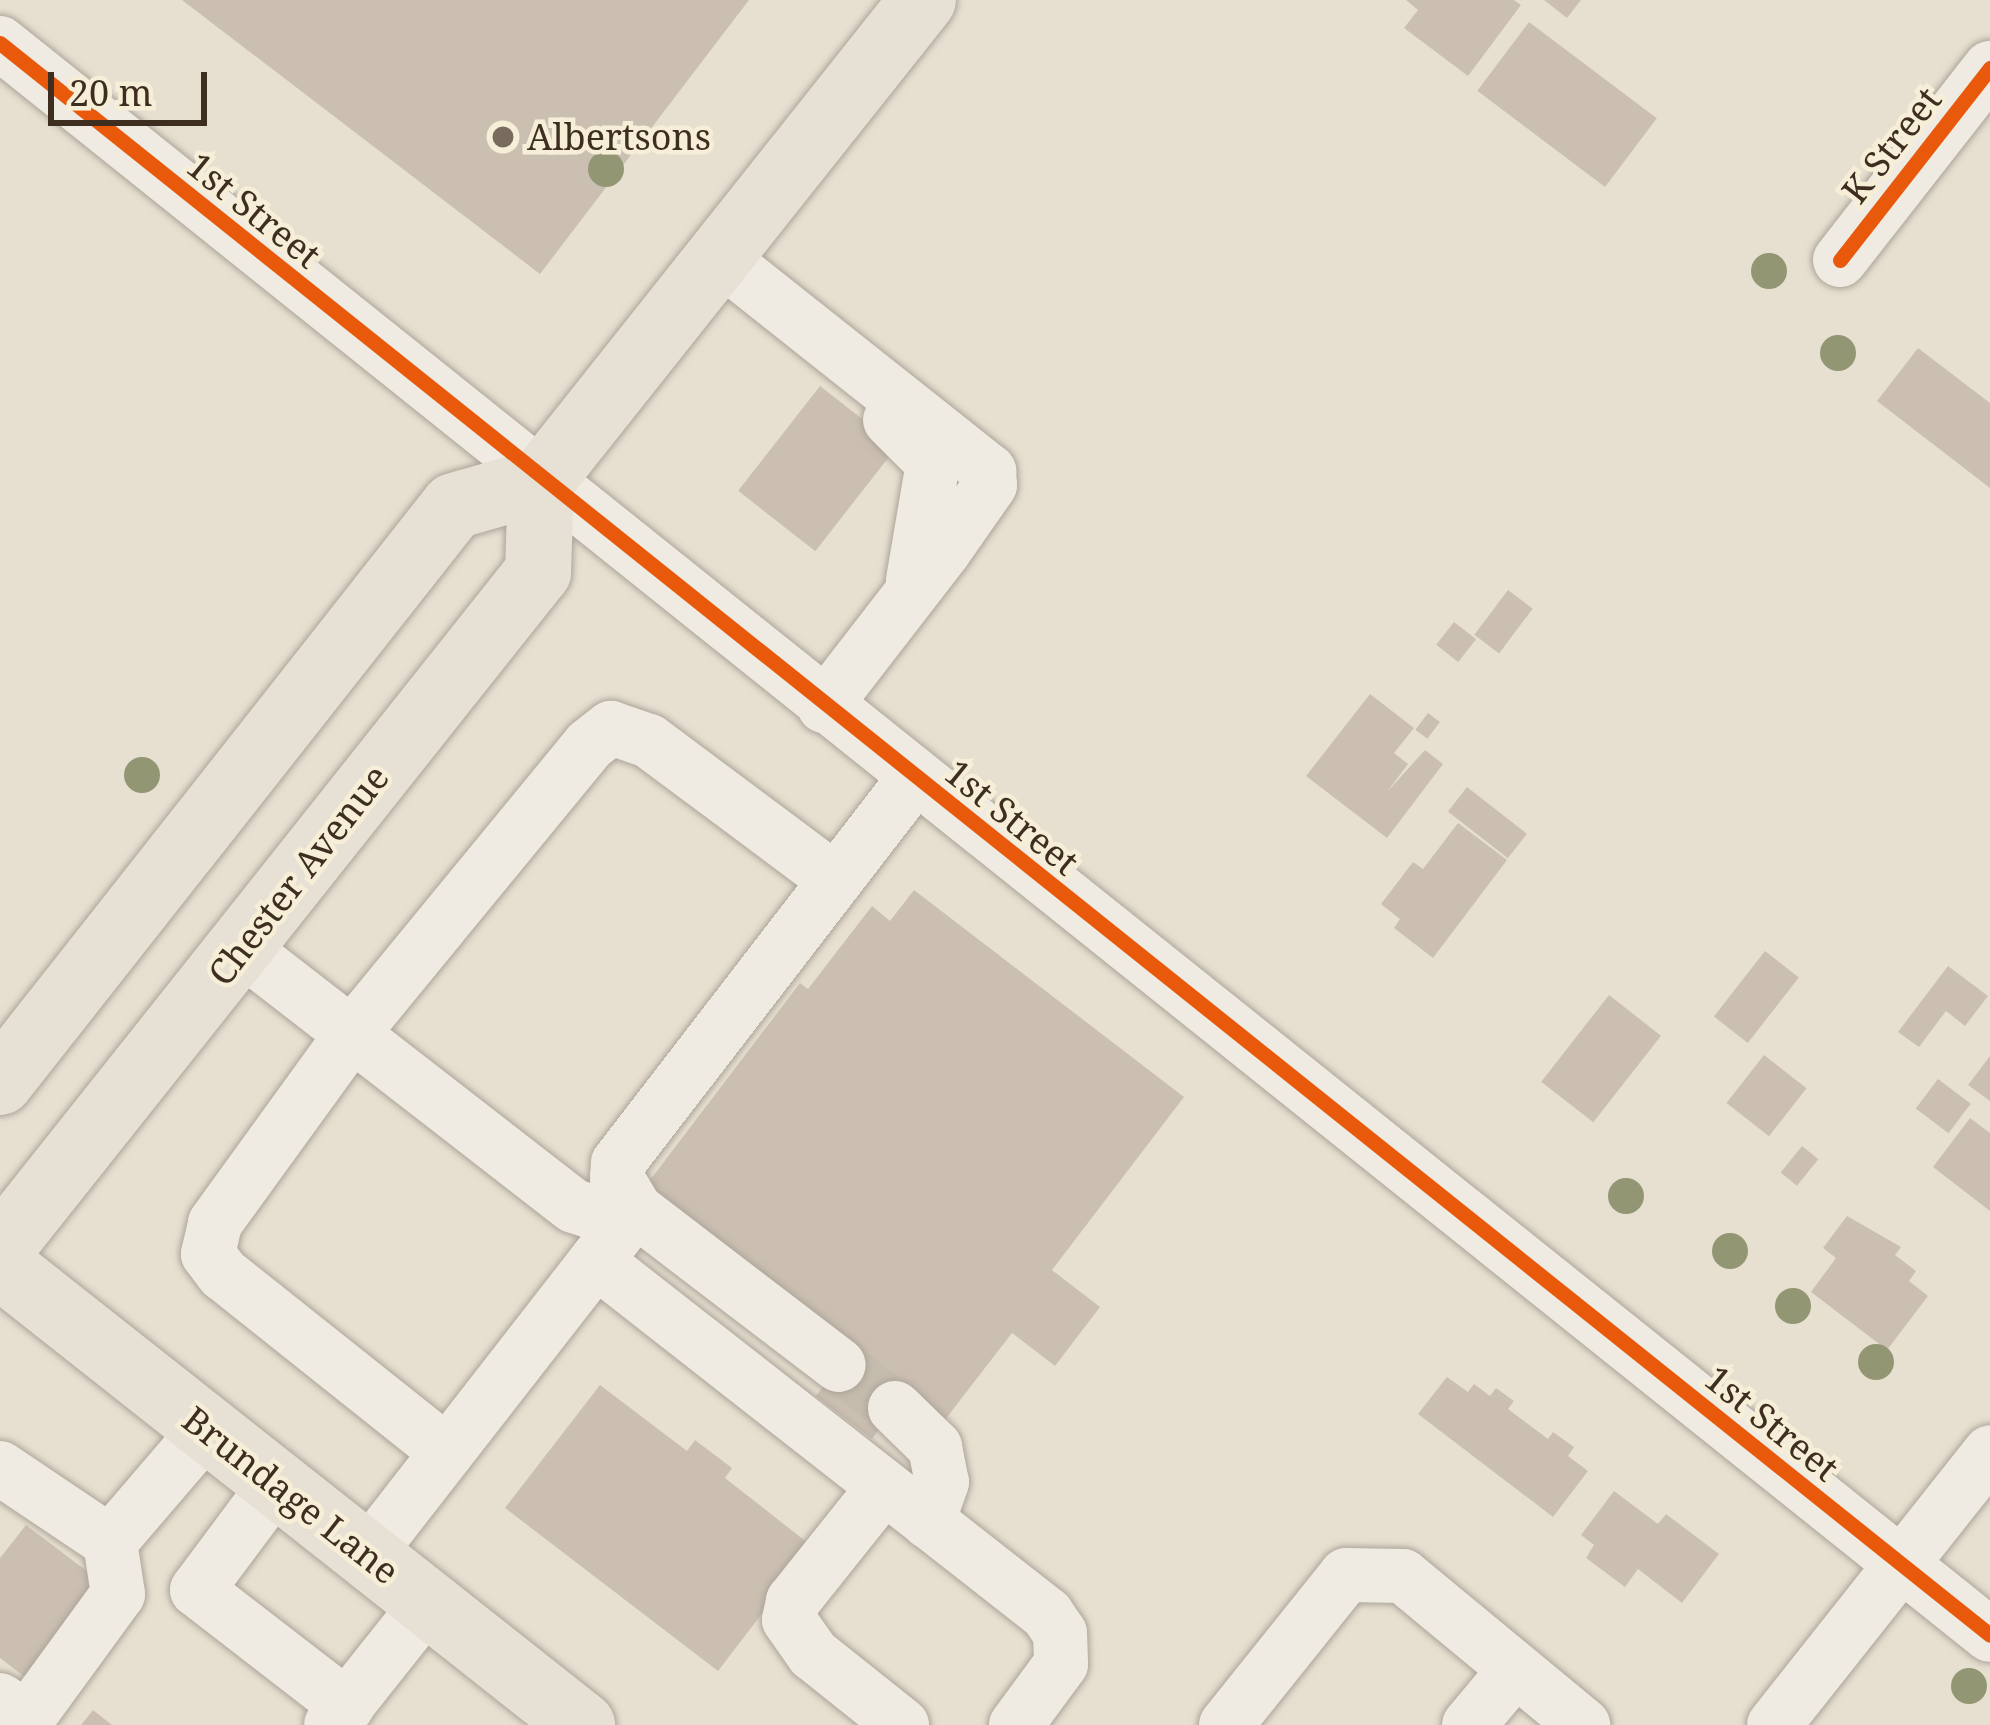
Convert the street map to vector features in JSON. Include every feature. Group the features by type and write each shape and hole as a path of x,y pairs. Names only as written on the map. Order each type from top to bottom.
{"main road":[{"path":"0,1082 454,506 541,481 923,0"},
{"name":"Chester Avenue","path":"0,1249 538,572 541,481"},
{"name":"Brundage Lane","path":"0,1265 582,1725"}],"street":[{"name":"1st Street","path":"0,43 541,481 1990,1635"},
{"name":"K Street","path":"1840,260 1990,68"},
{"path":"719,256 989,471 990,485 824,706"},
{"path":"447,1452 208,1254 215,1223 351,1035 589,745 611,728 649,741 834,879"},
{"path":"839,1365 636,1210 617,1178 617,1163 915,778"},
{"path":"241,947 574,1206 598,1214 636,1210"},
{"path":"367,1556 636,1210"},
{"path":"596,1261 1047,1614 1060,1633 1061,1664 1016,1725"},
{"path":"895,1408 934,1447 942,1482 928,1522"},
{"path":"110,1542 207,1429"},
{"path":"1774,1725 1990,1452"},
{"path":"0,1468 110,1542 118,1594 27,1719 0,1700"},
{"path":"56,1725 158,1603 197,1590 276,1484"},
{"path":"884,1487 793,1601 789,1620 813,1654 902,1725"},
{"path":"1226,1725 1346,1575 1403,1576 1583,1725"},
{"path":"197,1590 339,1716 428,1603"},
{"path":"1469,1725 1515,1670"}],"building":[{"name":"Albertsons","path":"182,0 749,0 540,274"},
{"path":"1406,0 1514,0 1521,5 1468,76 1404,28 1418,10"},
{"path":"1544,0 1581,0 1567,18"},
{"path":"1529,22 1657,118 1605,187 1477,91"},
{"path":"1918,348 1990,403 1990,488 1877,401"},
{"path":"820,386 897,446 815,551 738,491"},
{"path":"1508,590 1533,609 1499,653 1474,635"},
{"path":"1454,622 1476,639 1458,662 1436,645"},
{"path":"1370,694 1414,728 1394,753 1408,764 1387,792 1425,750 1443,764 1387,838 1306,776"},
{"path":"1428,713 1440,722 1427,739 1415,730"},
{"path":"1467,787 1527,834 1508,858 1448,811"},
{"path":"1458,823 1507,860 1433,958 1394,928 1400,919 1381,904 1413,862 1423,869"},
{"path":"914,890 1184,1097 1052,1270 1100,1307 1055,1366 1012,1333 944,1421 906,1393 872,1439 816,1396 853,1348 644,1188 800,983 808,989 872,906 890,921"},
{"path":"1765,951 1799,977 1748,1043 1714,1016"},
{"path":"1948,966 1988,996 1965,1026 1946,1011 1919,1047 1898,1032"},
{"path":"1609,995 1661,1036 1593,1122 1541,1082"},
{"path":"1764,1055 1807,1088 1769,1136 1726,1103"},
{"path":"1990,1056 1990,1101 1968,1085"},
{"path":"1938,1079 1971,1104 1948,1133 1916,1109"},
{"path":"1970,1118 1990,1133 1990,1211 1933,1167"},
{"path":"1802,1146 1818,1159 1797,1186 1781,1172"},
{"path":"1847,1216 1901,1247 1895,1255 1916,1271 1909,1281 1928,1296 1887,1350 1811,1292 1836,1258 1823,1248"},
{"path":"1447,1377 1468,1392 1474,1384 1490,1396 1496,1388 1514,1401 1508,1409 1548,1439 1553,1432 1574,1447 1568,1456 1588,1471 1553,1517 1418,1414"},
{"path":"600,1385 687,1451 695,1440 732,1468 725,1478 813,1547 718,1671 505,1508"},
{"path":"1614,1491 1658,1524 1666,1514 1719,1554 1682,1603 1638,1569 1625,1587 1586,1558 1594,1545 1581,1535"},
{"path":"26,1525 109,1588 34,1684 0,1658 0,1558"},
{"path":"93,1710 112,1725 81,1725"}],"tunnel":[{"path":"839,1365 895,1408"}],"cycle path":[{"path":"0,43 1990,1635"},
{"path":"1840,260 1990,68"}],"place":[{"name":"Albertsons","path":"503,137"}]}
